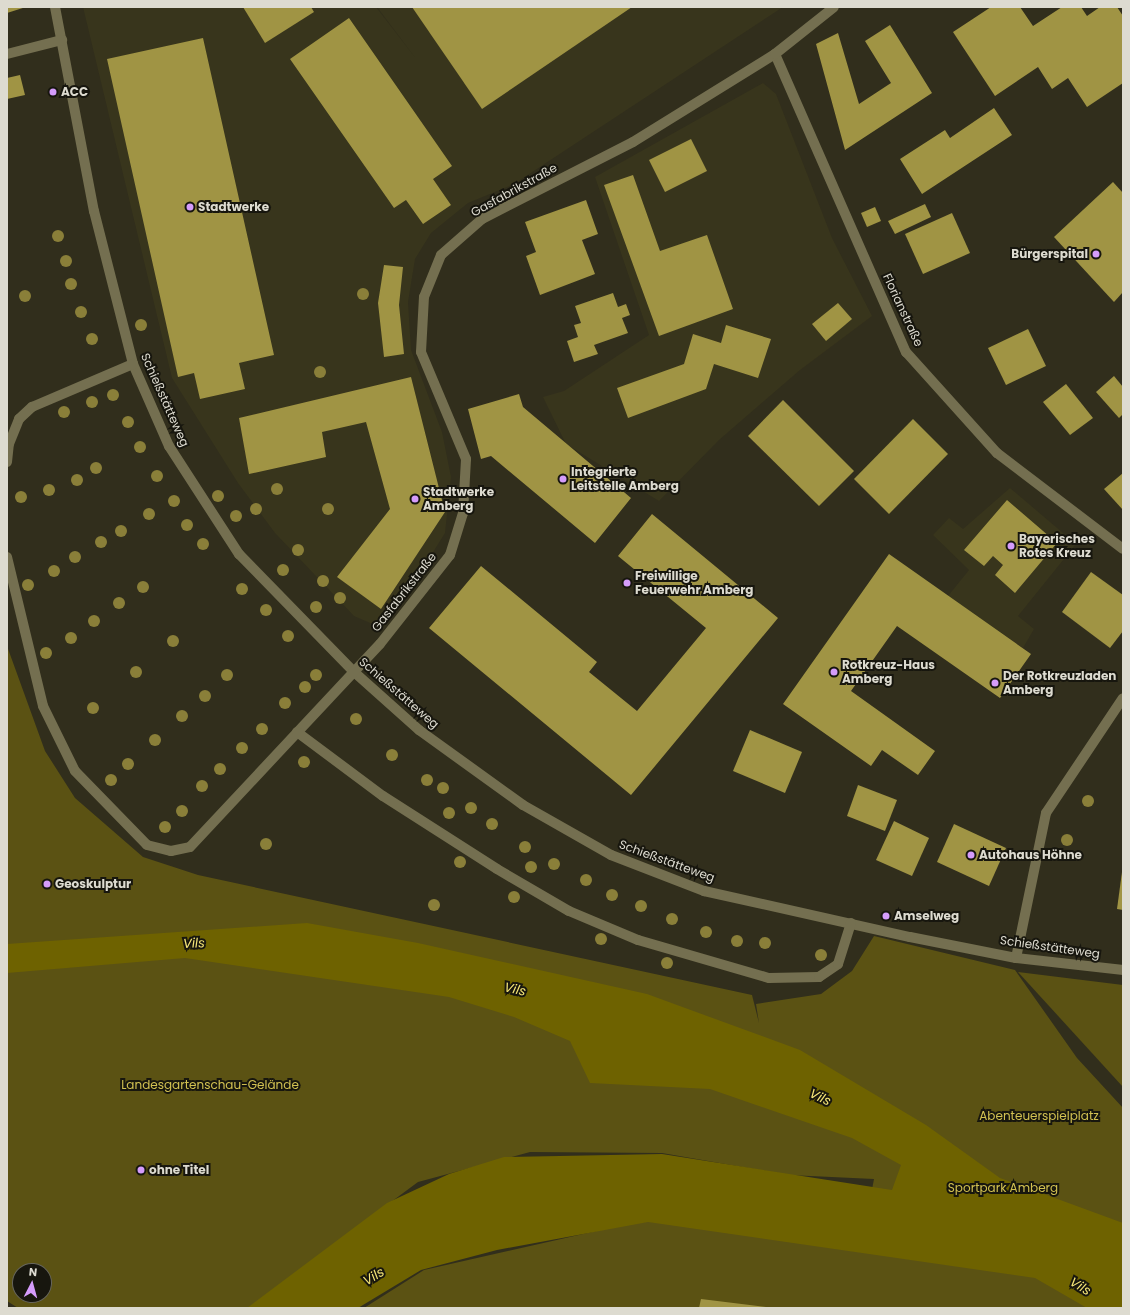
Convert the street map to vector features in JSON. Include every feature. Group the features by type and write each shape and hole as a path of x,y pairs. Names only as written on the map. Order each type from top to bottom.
{"street":[{"name":"Schießstätteweg","path":"55,7 94,211 133,364 169,446 239,554 353,671 419,730 523,805 611,855 704,891 1016,958 1123,970"},
{"name":"Gasfabrikstraße","path":"7,557 43,706 75,771 147,845 171,851 190,847 353,671 380,644 450,555 463,513 466,459 421,352 424,297 441,255 482,219 633,142 775,54 834,7"},
{"path":"7,54 62,40"},
{"name":"Florianstraße","path":"775,54 906,352 997,453 1123,549"},
{"path":"7,462 9,444 19,419 32,407 133,364"},
{"path":"1016,958 1046,813 1123,698"},
{"path":"297,732 383,796 496,869 569,911 638,940 769,978 819,977 838,964 851,923"}],"shaded area":[{"path":"83,7 376,7 417,60 377,7 783,7 514,184 468,203 431,233 415,259 408,302 411,350 442,432 451,477 445,533 417,578 375,625 354,616 275,533 238,483 172,378"},
{"path":"763,83 776,94 832,238 872,316 800,370 719,440 659,501 566,444 543,397 564,391 649,335 595,177"},
{"path":"1010,488 1076,544 1018,616 1034,629 1023,648 948,596 969,570 933,535 949,518 963,529"}],"green space":[{"name":"Landesgartenschau-Gelände","path":"7,646 45,751 75,798 143,857 198,875 752,995 759,1023 756,1004 821,994 852,971 874,936 1015,970 1077,1058 1123,1108 1123,1308 364,1308 424,1270 645,1220 860,1251 874,1179 789,1175 662,1153 530,1152 418,1182 248,1308 18,1308 7,1301"},
{"path":"1018,972 1123,985 1123,1087"}],"water":[{"name":"Vils","path":"307,923 418,943 647,994 800,1050 926,1125 1000,1178 1123,1223 1123,1308 1087,1308 1035,1278 648,1222 497,1250 421,1270 358,1308 247,1308 387,1203 449,1174 504,1157 662,1154 892,1190 901,1165 852,1138 710,1089 590,1083 570,1041 514,1017 449,997 185,958 7,973 7,944"}],"building":[{"path":"7,7 26,7 7,13"},
{"path":"243,7 311,7 314,12 265,43"},
{"path":"412,7 632,7 482,109"},
{"path":"991,7 1020,7 1033,26 1062,7 1081,7 1087,16 1100,7 1117,7 1123,16 1123,83 1087,107 1068,78 1052,89 1038,67 995,96 953,32"},
{"path":"349,18 452,166 433,179 451,205 423,224 406,200 394,208 290,59"},
{"path":"890,25 932,93 845,150 816,44 838,33 859,104 891,83 865,41"},
{"name":"Stadtwerke","path":"203,38 274,355 239,363 245,389 200,399 194,373 178,377 107,59"},
{"path":"20,75 25,95 7,99 7,78"},
{"path":"994,108 1012,135 922,194 900,159 945,130 950,138"},
{"path":"691,139 707,171 665,192 649,160"},
{"path":"633,175 660,251 707,235 733,309 659,336 604,185"},
{"name":"Bürgerspital","path":"1113,182 1123,193 1123,292 1114,302 1054,237"},
{"path":"586,200 598,234 582,240 595,274 540,295 526,256 536,252 525,222"},
{"path":"925,204 931,217 895,234 888,221"},
{"path":"875,207 881,221 867,227 861,213"},
{"path":"952,213 970,253 923,274 905,234"},
{"path":"384,265 403,267 399,305 404,354 384,357 378,303"},
{"path":"613,293 618,307 626,304 630,315 622,318 628,333 594,345 598,354 574,362 567,341 578,337 574,325 581,323 575,306"},
{"path":"838,303 852,319 826,341 812,324"},
{"path":"726,325 771,339 758,378 714,364 706,389 628,418 617,388 684,364 693,334 721,343"},
{"path":"1028,329 1046,366 1006,385 988,348"},
{"path":"1114,376 1123,387 1123,414 1119,418 1096,392"},
{"path":"411,377 445,512 381,609 337,577 390,509 366,422 322,432 326,457 249,474 239,418"},
{"path":"1066,384 1093,418 1070,435 1043,402"},
{"name":"Integrierte Leitstelle Amberg","path":"519,394 523,407 631,498 595,543 491,456 481,459 468,409"},
{"path":"783,400 854,471 819,506 748,436"},
{"path":"913,419 948,454 889,514 854,479"},
{"path":"1123,473 1123,510 1104,489"},
{"name":"Bayerisches Rotes Kreuz","path":"1007,500 1057,543 1015,593 995,575 1003,565 993,556 984,566 964,550"},
{"path":"652,514 778,618 631,795 429,628 481,566 597,662 589,672 637,711 706,628 618,556"},
{"name":"Rotkreuz-Haus Amberg","path":"889,554 1031,654 1000,698 897,626 851,691 935,751 918,775 882,750 871,766 783,704"},
{"path":"1091,572 1123,595 1123,631 1110,648 1062,612"},
{"path":"750,730 802,752 785,793 733,771"},
{"path":"858,785 897,800 885,831 847,816"},
{"path":"894,821 929,838 912,876 876,860"},
{"name":"Autohaus Höhne","path":"954,824 1006,848 989,886 937,862"},
{"path":"1123,872 1123,910 1117,909"},
{"path":"701,1299 766,1307 766,1308 699,1308"}],"place":[{"name":"ACC","path":"53,92"},
{"name":"Stadtwerke","path":"190,207"},
{"name":"Bürgerspital","path":"1096,254"},
{"name":"Integrierte Leitstelle Amberg","path":"563,479"},
{"name":"Stadtwerke Amberg","path":"415,499"},
{"name":"Bayerisches Rotes Kreuz","path":"1011,546"},
{"name":"Freiwillige Feuerwehr Amberg","path":"627,583"},
{"name":"Rotkreuz-Haus Amberg","path":"834,672"},
{"name":"Der Rotkreuzladen Amberg","path":"995,683"},
{"name":"Autohaus Höhne","path":"971,855"},
{"name":"Geoskulptur","path":"47,884"},
{"name":"Amselweg","path":"886,916"},
{"name":"ohne Titel","path":"141,1170"}],"park label":[{"name":"Abenteuerspielplatz","path":"1039,1116"},
{"name":"Sportpark Amberg","path":"1003,1188"}]}
